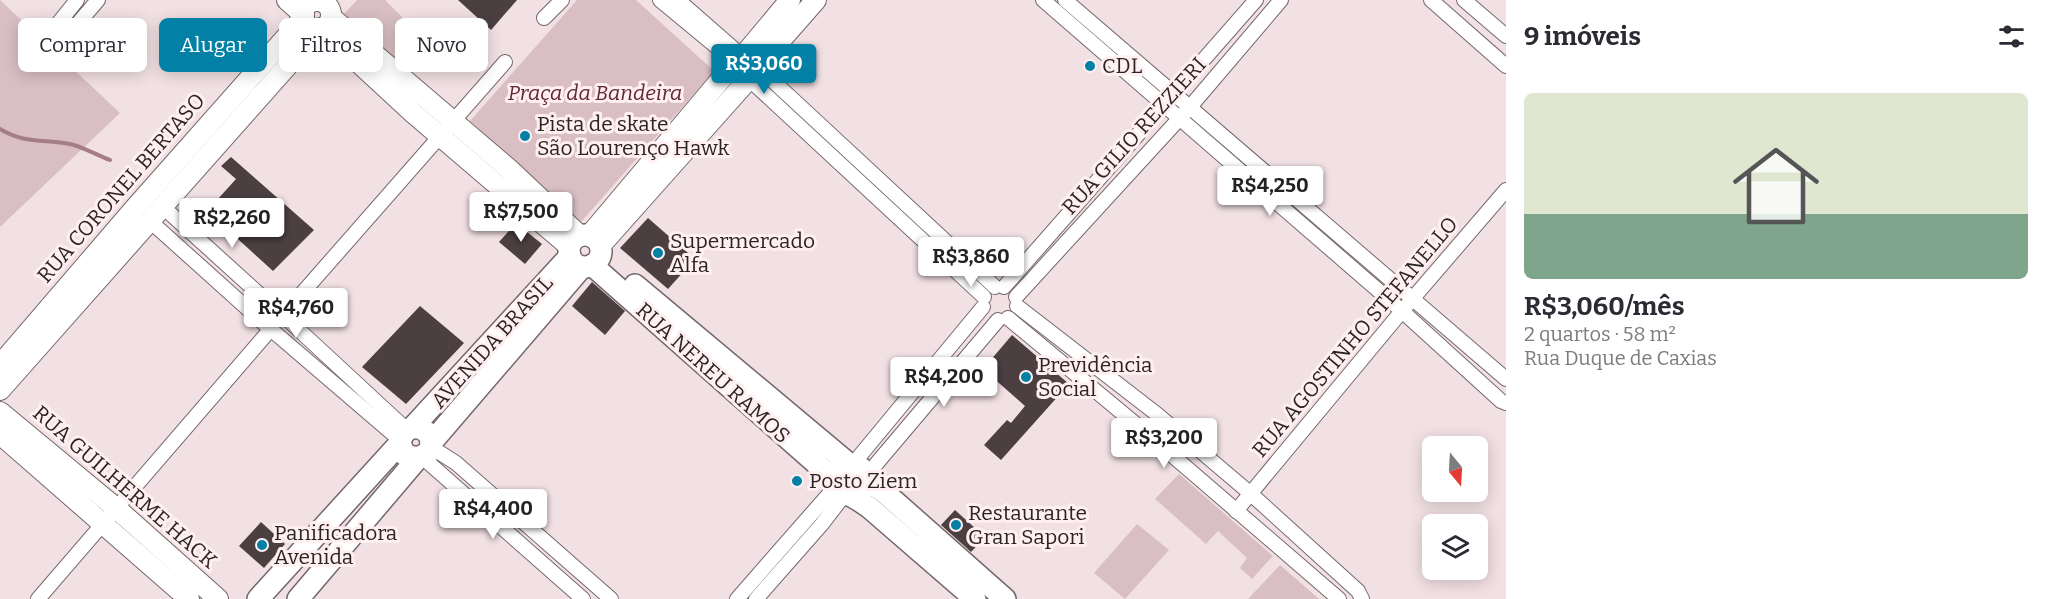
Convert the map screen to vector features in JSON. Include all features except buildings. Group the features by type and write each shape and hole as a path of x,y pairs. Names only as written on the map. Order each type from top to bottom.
{"main road":[{"name":"AVENIDA BRASIL","path":"258,599 405,435 585,251"},
{"name":"AVENIDA BRASIL","path":"298,599 426,452 585,251"},
{"name":"RUA NEREU RAMOS","path":"585,251 859,471 1005,599"},
{"name":"RUA NEREU RAMOS","path":"585,251 842,489 870,508 975,599"},
{"path":"417,427 426,431 429,434 426,452 405,455 405,435 417,427"},
{"path":"838,469 859,471 862,491 842,489 838,469"}],"street":[{"path":"85,15 70,2 44,41 53,50 57,48 98,0"},
{"name":"RUA NEREU RAMOS","path":"287,0 319,11 585,251"},
{"path":"544,18 562,0"},
{"path":"660,0 746,67 1000,287 1011,290 1016,301 1251,494 1358,591 1362,599"},
{"path":"678,0 984,302 989,316 1003,319 1144,431 1339,599"},
{"name":"AVENIDA BRASIL","path":"746,67 790,0"},
{"name":"AVENIDA BRASIL","path":"585,251 746,67 816,0"},
{"path":"1043,0 1506,403"},
{"path":"1065,0 1506,379"},
{"name":"RUA GILIO REZZIERI","path":"1000,287 1256,0"},
{"name":"RUA GILIO REZZIERI","path":"1016,301 1190,107 1281,0"},
{"path":"1431,0 1506,66"},
{"path":"1464,0 1505,35 1489,51"},
{"name":"RUA CORONEL BERTASO","path":"0,365 225,106 319,11"},
{"name":"RUA CORONEL BERTASO","path":"0,390 240,120 319,11"},
{"path":"271,330 277,332 284,329 283,315 505,62"},
{"path":"225,106 240,120"},
{"name":"RUA AGOSTINHO STEFANELLO","path":"1236,511 1506,190"},
{"path":"156,214 283,315 405,435"},
{"path":"156,214 271,330 405,435"},
{"path":"859,471 984,302 990,289 1000,287"},
{"path":"859,471 1003,319 1012,315 1016,301"},
{"path":"49,307 63,320"},
{"path":"38,599 271,330"},
{"path":"1463,366 1476,353"},
{"name":"RUA GUILHERME HACK","path":"0,412 117,509 218,599"},
{"path":"1144,431 1158,416"},
{"name":"RUA GUILHERME HACK","path":"0,434 189,599"},
{"path":"426,452 583,599"},
{"path":"426,452 456,463 611,599"},
{"path":"737,599 842,489"},
{"path":"756,599 822,524 842,489"}],"green space":[{"path":"0,0 19,18 18,72 76,72 120,113 0,227"},
{"path":"357,0 385,0 403,18 395,18 395,60 383,49 383,18 348,18 344,14"},
{"name":"Praça da Bandeira","path":"577,0 636,0 714,71 581,222 470,121"},
{"path":"1179,474 1273,556 1252,579 1240,568 1247,558 1218,531 1206,544 1155,499"},
{"path":"1137,524 1169,550 1125,599 1094,573"},
{"path":"1280,565 1319,599 1248,599"}],"waterway":[{"path":"0,129 26,139 75,145 110,160"}],"place":[{"name":"CDL","path":"1090,66"},
{"name":"Pista de skate São Lourenço Hawk","path":"525,136"},
{"name":"Supermercado Alfa","path":"658,253"},
{"name":"Previdência Social","path":"1026,377"},
{"name":"Posto Ziem","path":"797,481"},
{"name":"Restaurante Gran Sapori","path":"956,525"},
{"name":"Panificadora Avenida","path":"262,545"}]}
